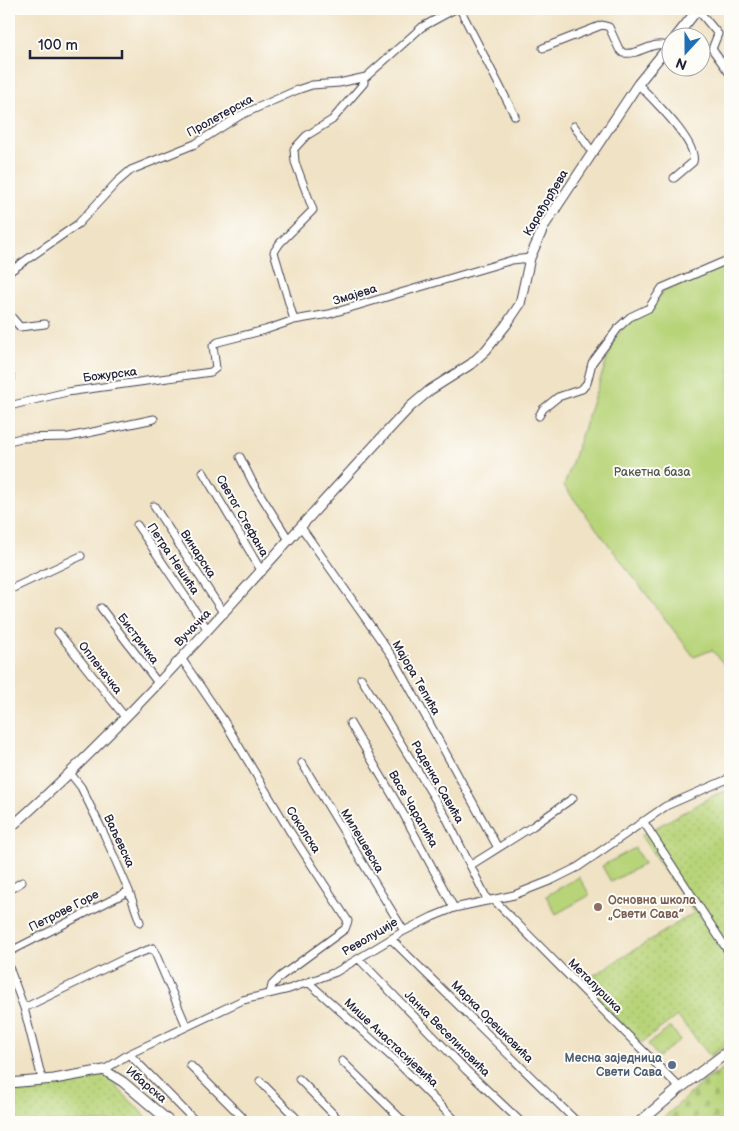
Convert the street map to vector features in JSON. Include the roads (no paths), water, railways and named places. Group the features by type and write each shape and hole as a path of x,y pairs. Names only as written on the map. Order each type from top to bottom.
{"main road":[{"path":"640,1122 680,1088 730,1050"}],"street":[{"name":"Пролетерска","path":"9,272 66,234 131,170 195,144 241,115 298,90 312,85 339,83 364,78 374,72 422,27 455,9"},
{"path":"460,9 515,116"},
{"path":"683,28 698,9 718,34 712,49 730,74"},
{"path":"543,48 602,25 611,30 619,49 623,53 633,53 662,44"},
{"name":"Карађорђева","path":"384,435 419,398 471,364 500,333 520,304 530,258 544,226 638,84 662,54"},
{"path":"294,320 274,252 280,243 313,210 295,162 294,149 306,136 332,120 364,83 364,78"},
{"path":"638,84 680,130 694,154 694,162 674,178"},
{"path":"574,126 593,153"},
{"name":"Змајева","path":"215,371 217,365 213,346 215,343 294,320 330,314 504,262 530,258"},
{"path":"539,416 543,409 558,397 582,389 587,383 592,363 619,327 630,317 646,311 662,288 730,259"},
{"path":"9,314 20,327 45,324"},
{"path":"9,371 12,379 9,386"},
{"name":"Божурска","path":"9,406 67,392 183,378 215,371"},
{"path":"9,441 21,438 69,437 154,419"},
{"name":"Вучачка","path":"9,828 70,773 224,614 384,435"},
{"path":"240,457 253,483 289,540"},
{"name":"Светог Стефана","path":"203,472 262,572"},
{"name":"Винарска","path":"154,506 224,614"},
{"name":"Петра Нешића","path":"137,525 208,630"},
{"name":"Мајора Тепића","path":"301,528 394,659 498,848"},
{"path":"9,590 81,556"},
{"name":"Бистричка","path":"100,608 158,683"},
{"name":"Опленачка","path":"58,632 125,717"},
{"name":"Соколска","path":"182,658 220,714 289,830 348,921 346,929 277,980 270,993"},
{"name":"Раденка Савића","path":"361,678 446,817 492,901"},
{"name":"Васе Чарапића","path":"350,723 409,824 454,908"},
{"name":"Милешевска","path":"302,763 404,931"},
{"name":"Ваљевска","path":"70,773 81,787 129,891 140,922"},
{"name":"Револуције","path":"9,1083 104,1070 129,1054 186,1025 243,1000 308,982 336,972 391,938 454,908 492,901 539,886 578,868 666,806 730,778"},
{"path":"471,865 573,798"},
{"path":"643,821 730,954"},
{"path":"9,890 22,882"},
{"name":"Петрове Горе","path":"9,952 129,891"},
{"name":"Металуршка","path":"492,901 680,1088"},
{"name":"Марка Орешковића","path":"391,938 577,1122"},
{"path":"24,1008 124,959 153,948 186,1025"},
{"name":"Јанка Веселиновића","path":"359,959 466,1070 521,1122"},
{"path":"9,967 24,1008 42,1079"},
{"name":"Мише Анастасијевића","path":"308,982 397,1062 457,1122"},
{"path":"129,1054 196,1122"},
{"path":"342,1061 404,1122"},
{"path":"190,1065 247,1122"},
{"name":"Ибарска","path":"104,1070 123,1082 170,1122"},
{"path":"299,1080 341,1122"},
{"path":"260,1081 300,1122"}],"place":[{"name":"Основна школа „Свети Сава”","path":"598,907"},
{"name":"Месна заједница Свети Сава","path":"672,1065"}],"park label":[{"name":"Ракетна база","path":"652,472"}]}
